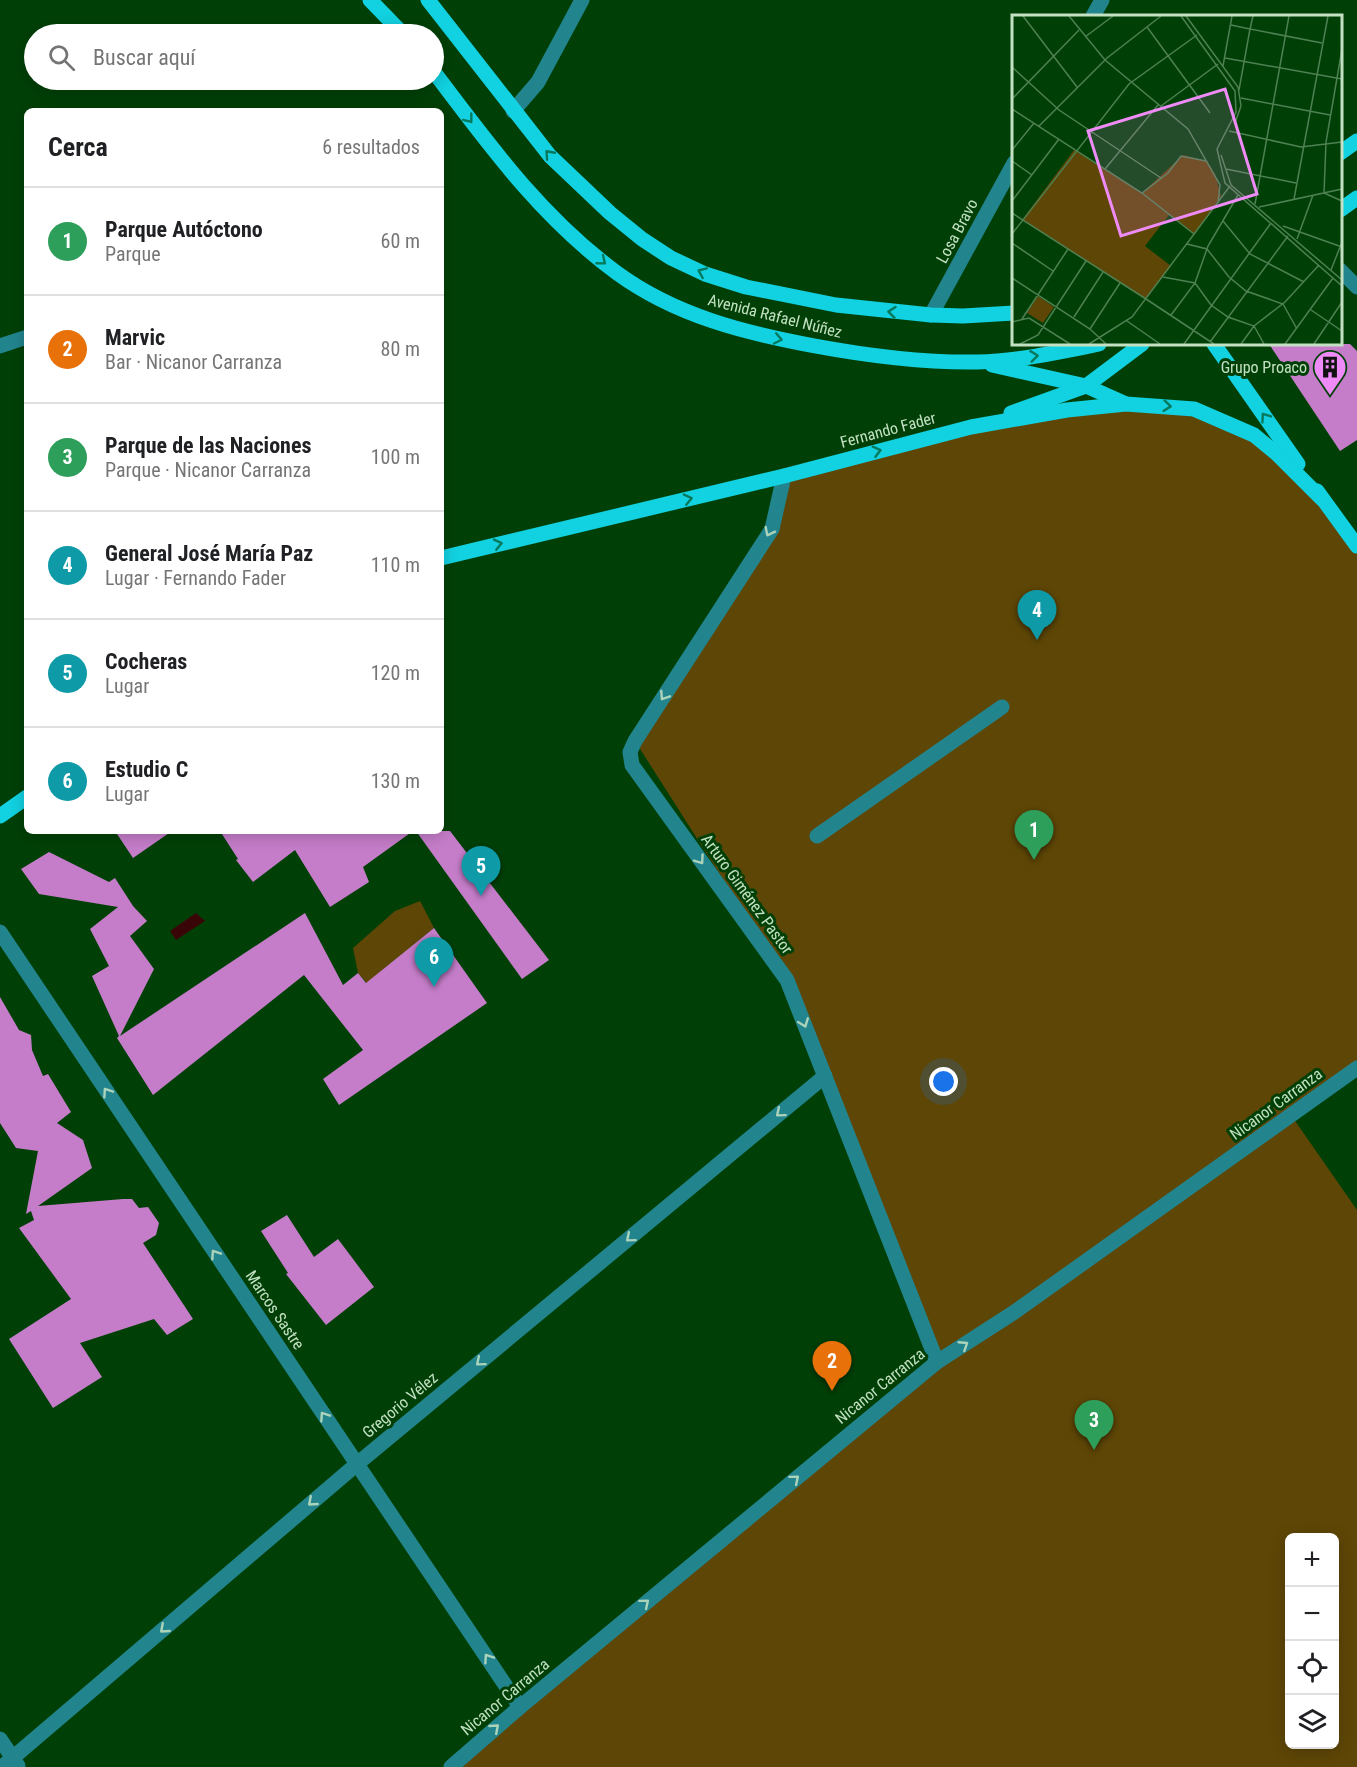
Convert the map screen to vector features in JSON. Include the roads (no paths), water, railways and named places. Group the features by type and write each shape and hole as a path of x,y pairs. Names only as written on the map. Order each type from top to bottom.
{"main road":[{"path":"370,0 394,24"},
{"name":"Avenida Rafael Núñez","path":"428,0 550,156 589,194 642,239 671,258 705,274 746,287 836,305 932,315 1012,313"},
{"name":"Avenida Rafael Núñez","path":"444,85 529,194 550,216 617,273 655,297 685,311 726,326 800,344 865,356 980,362 1053,353 1094,345"},
{"path":"1342,152 1357,141"},
{"path":"1342,209 1357,198"},
{"path":"971,427 1086,386 1142,345"},
{"path":"1215,345 1357,546"},
{"path":"980,362 1086,386 1126,404"},
{"name":"Fernando Fader","path":"444,557 784,476 971,427 1067,410 1126,404 1194,409 1254,435 1278,454 1322,499"},
{"path":"0,816 24,799"}],"street":[{"path":"513,111 538,82 582,0"},
{"path":"1094,15 1102,0"},
{"name":"Losa Bravo","path":"932,315 1012,167"},
{"path":"1342,271 1357,287"},
{"path":"0,346 24,337"},
{"name":"Arturo Giménez Pastor","path":"784,476 772,529 635,741 630,752 632,765 788,980 937,1362"},
{"path":"817,836 1002,707"},
{"name":"Marcos Sastre","path":"0,932 520,1707"},
{"name":"Nicanor Carranza","path":"452,1767 520,1707 937,1362 1016,1311 1357,1068"},
{"name":"Gregorio Vélez","path":"11,1764 357,1464 825,1076"},
{"path":"0,1739 11,1764"}],"place":[{"name":"Grupo Proaco","path":"1330,396"},
{"name":"General José María Paz","path":"1037,640"},
{"name":"Parque Autóctono","path":"1034,860"},
{"name":"Cocheras","path":"481,896"},
{"name":"Estudio C","path":"434,987"},
{"name":"Marvic","path":"832,1391"},
{"name":"Parque de las Naciones","path":"1094,1450"}]}
